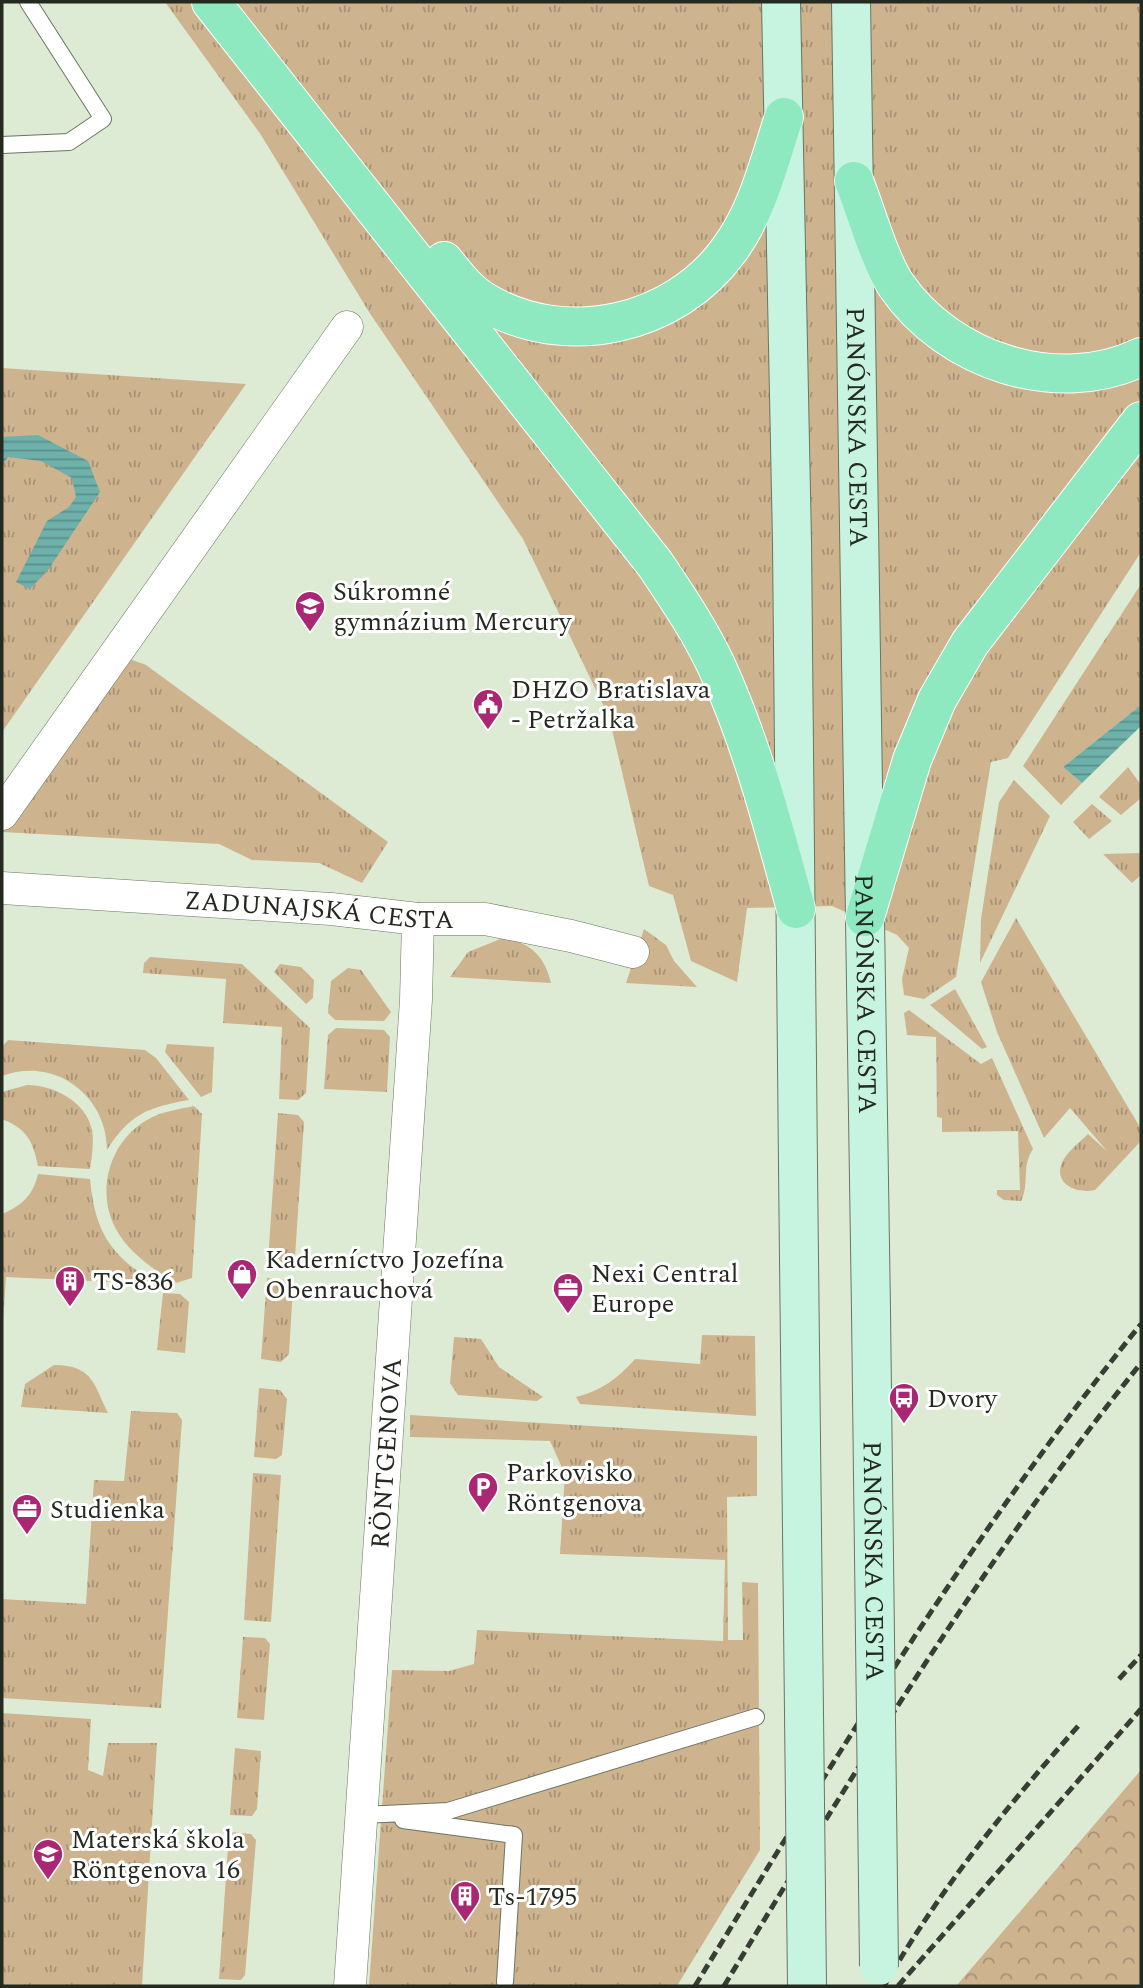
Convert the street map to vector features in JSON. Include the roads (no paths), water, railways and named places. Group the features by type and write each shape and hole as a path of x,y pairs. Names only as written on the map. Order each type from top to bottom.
{"main road":[{"path":"211,2 655,564 683,606 715,663 746,739 758,772 796,909"},
{"path":"235,2 465,287 485,303 538,322 584,328 628,321 666,304 700,281 723,258 744,227 784,117"},
{"path":"781,2 796,909 807,1986"},
{"name":"PANÓNSKA CESTA","path":"851,2 879,1986"},
{"path":"854,181 894,282 919,312 952,338 1003,364 1048,375 1098,373 1141,358"},
{"path":"865,919 912,760 937,700 970,643 1141,421"}],"street":[{"path":"2,814 347,327"},
{"name":"ZADUNAJSKÁ CESTA","path":"2,888 331,909 418,919 485,919 571,936 633,952"},
{"name":"RÖNTGENOVA","path":"350,1986 416,1000 418,919"}],"lane":[{"path":"2,145 69,142 103,119 28,2"},
{"path":"362,1815 448,1811 756,1717"},
{"path":"362,1815 514,1835 505,1982"}],"water":[{"path":"38,435 88,461 100,492 48,570 30,589 16,582 47,521 69,507 76,497 72,478 41,461 8,457 2,465 2,437"},
{"path":"1141,705 1141,726 1082,783 1063,767"}],"railway":[{"path":"695,1986 907,1648 1020,1483 1141,1324"},
{"path":"724,1986 822,1826 974,1590 1083,1437 1141,1363"},
{"path":"1119,1679 1141,1655"},
{"path":"898,1986 1141,1709"},
{"path":"884,1986 906,1949 975,1850 1080,1724"}],"place":[{"name":"Súkromné gymnázium Mercury","path":"310,633"},
{"name":"DHZO Bratislava - Petržalka","path":"488,731"},
{"name":"Kaderníctvo Jozefína Obenrauchová","path":"242,1301"},
{"name":"TS-836","path":"70,1308"},
{"name":"Nexi Central Europe","path":"568,1315"},
{"name":"Dvory","path":"904,1425"},
{"name":"Parkovisko Röntgenova","path":"483,1514"},
{"name":"Studienka","path":"27,1536"},
{"name":"Materská škola Röntgenova 16","path":"48,1881"},
{"name":"Ts-1795","path":"465,1923"}]}
